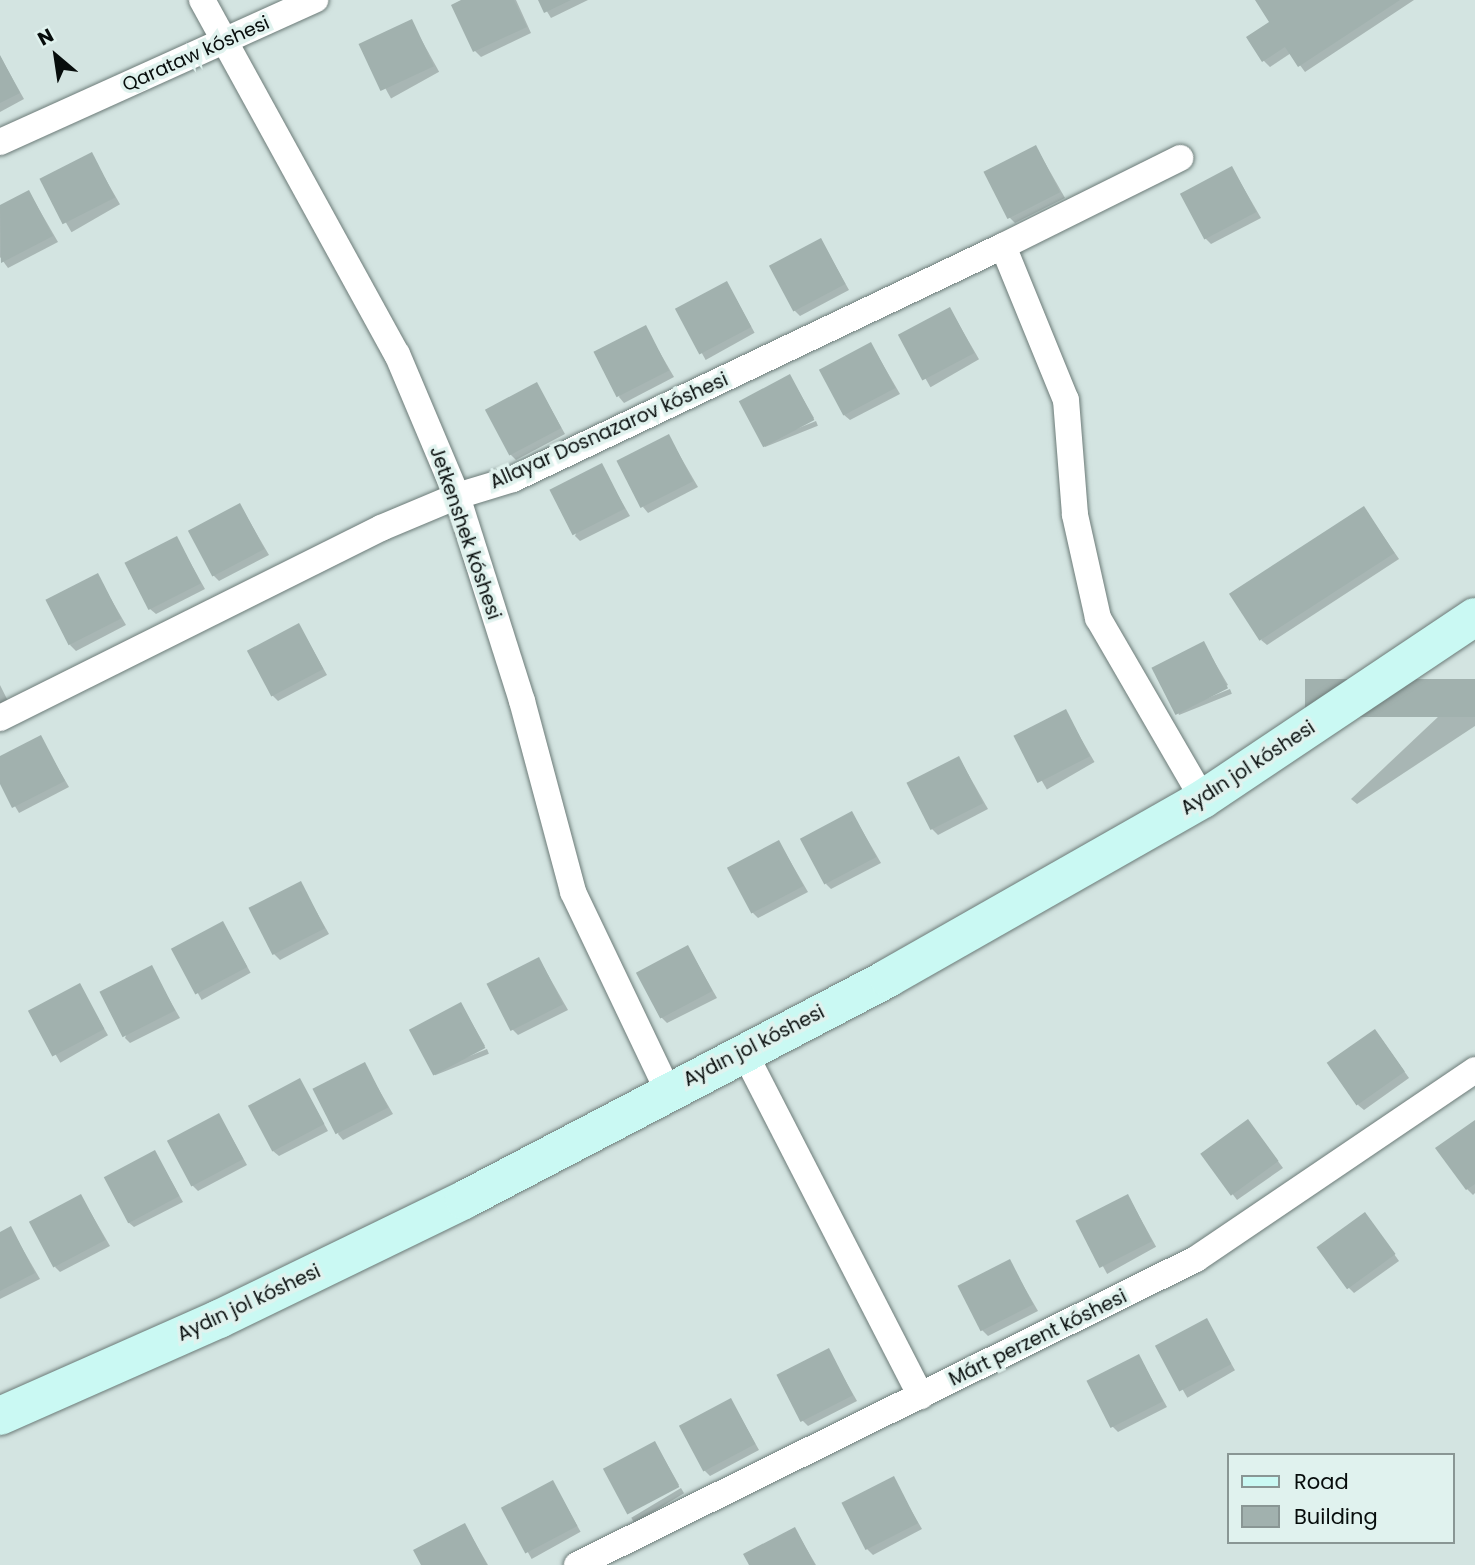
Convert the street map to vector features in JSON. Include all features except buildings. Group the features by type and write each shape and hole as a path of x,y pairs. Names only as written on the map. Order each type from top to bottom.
{"street":[{"name":"Jetkenshek kóshesi","path":"202,0 397,354 457,496 522,701 573,892 668,1091"},
{"name":"Qarataw kóshesi","path":"0,142 315,0"},
{"name":"Allayar Dosnazarov kóshesi","path":"0,718 381,528 457,496 513,479 1003,246 1180,158"},
{"path":"1003,246 1066,400 1075,515 1098,618 1203,799"},
{"name":"Aydın jol kóshesi","path":"0,1416 219,1319 464,1200 888,978 1203,799 1475,617"},
{"path":"744,1052 921,1396"},
{"name":"Márt perzent kóshesi","path":"577,1565 1196,1259 1475,1070"}]}
